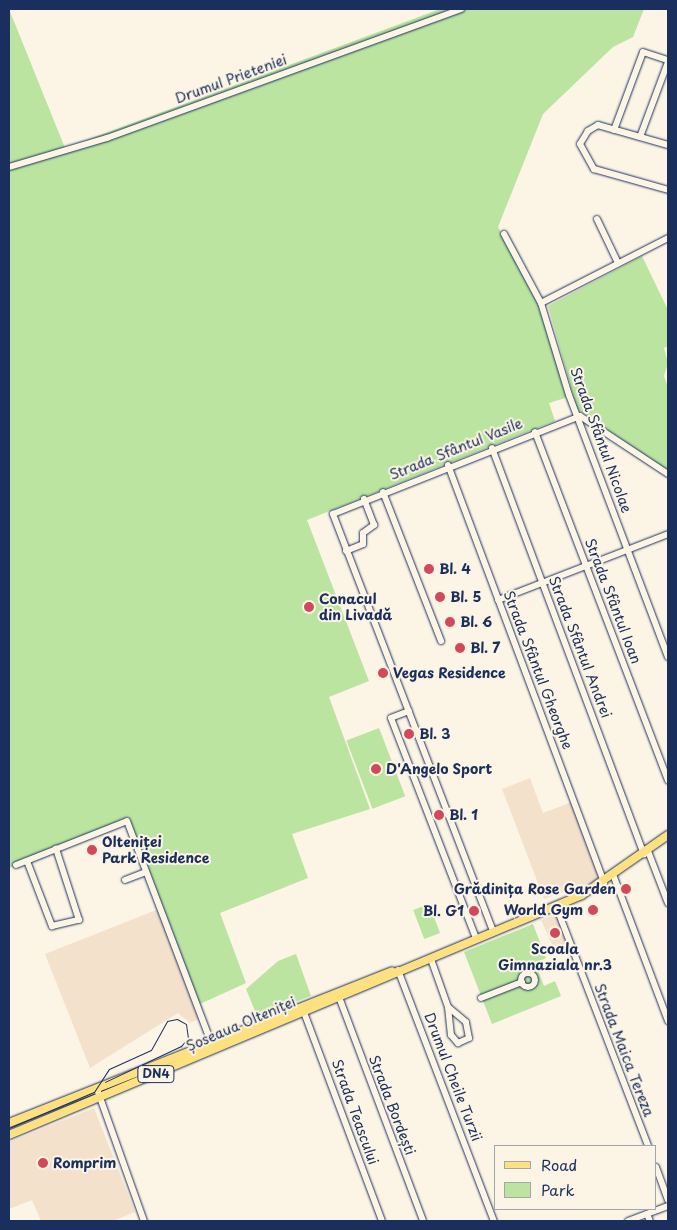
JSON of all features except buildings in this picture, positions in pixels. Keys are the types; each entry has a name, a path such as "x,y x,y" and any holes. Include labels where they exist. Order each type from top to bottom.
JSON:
{"main road":[{"name":"Șoseaua Olteniței","path":"9,1123 71,1098 98,1093 556,906 614,877 668,835"},
{"name":"Șoseaua Olteniței","path":"9,1135 76,1108 98,1093 211,1042 339,997 398,970"},
{"path":"71,1098 76,1108"}],"street":[{"name":"Drumul Prieteniei","path":"9,167 107,138 460,9"},
{"path":"614,130 645,52 668,61 640,137"},
{"path":"668,145 614,130 591,128 580,144 592,167 668,190"},
{"path":"597,219 618,263"},
{"name":"Strada Sfântul Nicolae","path":"504,234 541,303 577,416 668,657"},
{"path":"541,303 668,238"},
{"path":"577,416 668,474"},
{"name":"Strada Sfântul Vasile","path":"441,641 383,492 577,416"},
{"name":"Strada Sfântul Ioan","path":"535,432 668,780"},
{"name":"Strada Sfântul Andrei","path":"492,448 646,852 668,903"},
{"name":"Strada Sfântul Gheorghe","path":"448,466 604,883"},
{"path":"383,492 333,514 493,931"},
{"path":"346,551 363,544 363,533 374,524 364,499"},
{"path":"498,600 668,534"},
{"path":"409,711 391,718 476,938"},
{"name":"Șoseaua Olteniței","path":"56,849 127,821 211,1042"},
{"path":"16,865 27,860 56,849 81,915 72,923 52,926 27,860"},
{"path":"126,880 146,872"},
{"path":"614,877 668,1021"},
{"name":"Strada Maica Tereza","path":"556,906 648,1145"},
{"path":"432,962 448,1007 447,1024 453,1040 458,1043 469,1038 466,1022 448,1007"},
{"name":"Drumul Cheile Turzii","path":"398,970 494,1221"},
{"path":"482,998 522,982"},
{"name":"Strada Bordești","path":"339,997 424,1221"},
{"name":"Strada Teascului","path":"303,1009 382,1221"},
{"path":"98,1093 144,1221"},
{"path":"657,1171 668,1200"},
{"path":"628,1221 668,1206"},
{"path":"647,1214 650,1221"}],"shaded area":[{"path":"530,778 543,813 572,802 599,879 544,899 502,789"},
{"path":"164,907 205,1016 190,1023 178,1013 90,1068 45,954"},
{"name":"Scoala Gimnaziala nr.3","path":"556,914 570,946 556,952 541,921"},
{"path":"94,1108 135,1212 113,1221 41,1221 32,1200 9,1209 9,1142"}],"green space":[{"path":"9,9 65,148 440,9 644,9 633,37 613,47 543,114 498,227 540,307 568,397 549,403 555,421 307,520 369,681 329,697 370,809 292,834 308,878 220,913 246,983 200,1004 128,817 9,868"},
{"path":"642,256 668,310 668,346 664,348 668,363 664,376 668,387 668,471 577,409 548,306"},
{"name":"D'Angelo Sport","path":"379,728 405,796 372,809 346,741"},
{"path":"429,904 440,933 424,939 413,910"},
{"path":"533,924 546,958 535,963 544,986 555,981 561,996 492,1024 464,952"},
{"path":"296,954 311,996 257,1016 246,989 278,961"}],"tram line":[{"path":"9,1128 94,1092 109,1069 151,1050 167,1021 177,1019 186,1024 188,1038 181,1046 105,1082"}],"place":[{"name":"Bl. 4","path":"429,569"},
{"name":"Bl. 5","path":"440,597"},
{"name":"Conacul din Livadă","path":"309,607"},
{"name":"Bl. 6","path":"450,622"},
{"name":"Bl. 7","path":"460,648"},
{"name":"Vegas Residence","path":"383,673"},
{"name":"Bl. 3","path":"409,734"},
{"name":"D'Angelo Sport","path":"376,769"},
{"name":"Bl. 1","path":"439,815"},
{"name":"Olteniței Park Residence","path":"92,850"},
{"name":"Grădinița Rose Garden","path":"626,889"},
{"name":"World Gym","path":"593,910"},
{"name":"Bl. G1","path":"474,911"},
{"name":"Scoala Gimnaziala nr.3","path":"555,933"},
{"name":"Romprim","path":"43,1163"}]}
